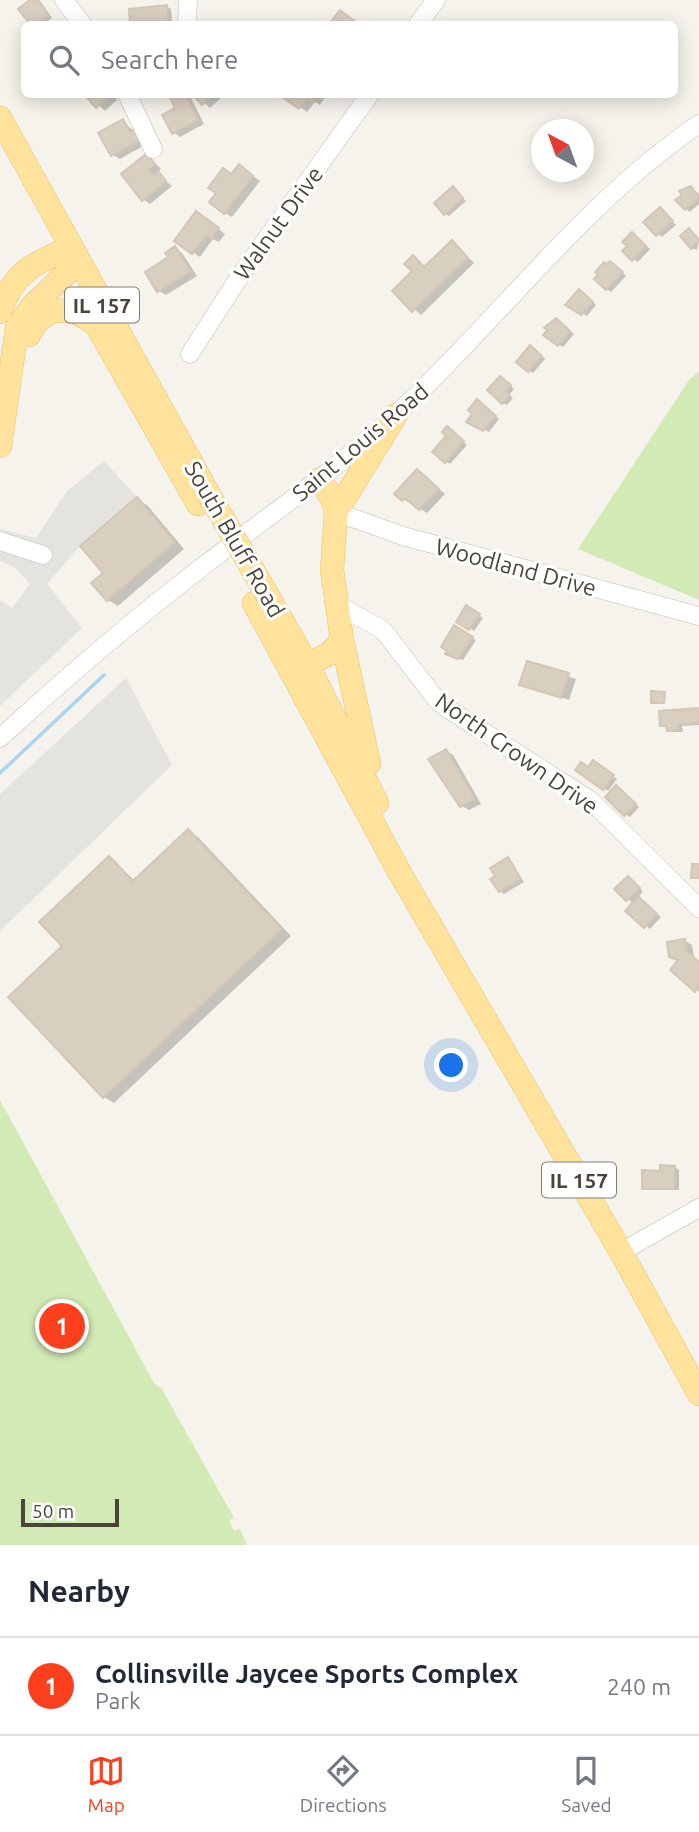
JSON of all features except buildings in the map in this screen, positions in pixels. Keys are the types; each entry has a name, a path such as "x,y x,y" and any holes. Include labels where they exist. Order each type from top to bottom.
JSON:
{"main road":[{"name":"South Bluff Road","path":"0,118 70,260 383,813 436,915 456,967"},
{"name":"South Bluff Road","path":"0,149 70,260 95,324 202,497"},
{"path":"0,312 18,277 38,260 70,260"},
{"path":"1,438 17,328 70,260"},
{"path":"1,438 15,408 25,344 34,324 46,313 57,310 81,313 95,324"},
{"path":"336,512 396,415"},
{"path":"320,479 336,512 332,544 334,603 364,746 383,813"},
{"path":"300,668 329,654 342,640"},
{"name":"South Bluff Road","path":"300,668 332,753 621,1252 699,1394"}],"street":[{"path":"64,0 80,21"},
{"path":"187,21 188,0"},
{"path":"420,21 436,0"},
{"path":"129,98 153,149"},
{"name":"Walnut Drive","path":"190,354 238,279 366,98"},
{"name":"Saint Louis Road","path":"3,728 139,616 320,479 396,415 595,212 660,151 699,124"},
{"name":"Woodland Drive","path":"336,512 402,536 699,616"},
{"path":"0,541 43,555"},
{"name":"North Crown Drive","path":"334,603 383,630 431,692 448,709 590,800 699,908"},
{"path":"621,1252 699,1208"}],"green space":[{"path":"699,371 699,600 578,549 689,380"},
{"path":"0,1100 154,1383 162,1389 234,1518 229,1521 234,1531 240,1529 247,1545 0,1545"}],"shaded area":[{"path":"104,461 137,497 80,546 47,584 82,628 0,706 0,600 12,608 30,584 14,567 0,561 0,529 36,538 66,492"},
{"path":"126,678 172,765 0,931 0,794"}],"waterway":[{"path":"0,773 104,675"}],"place":[{"name":"Collinsville Jaycee Sports Complex","path":"62,1326"}]}
